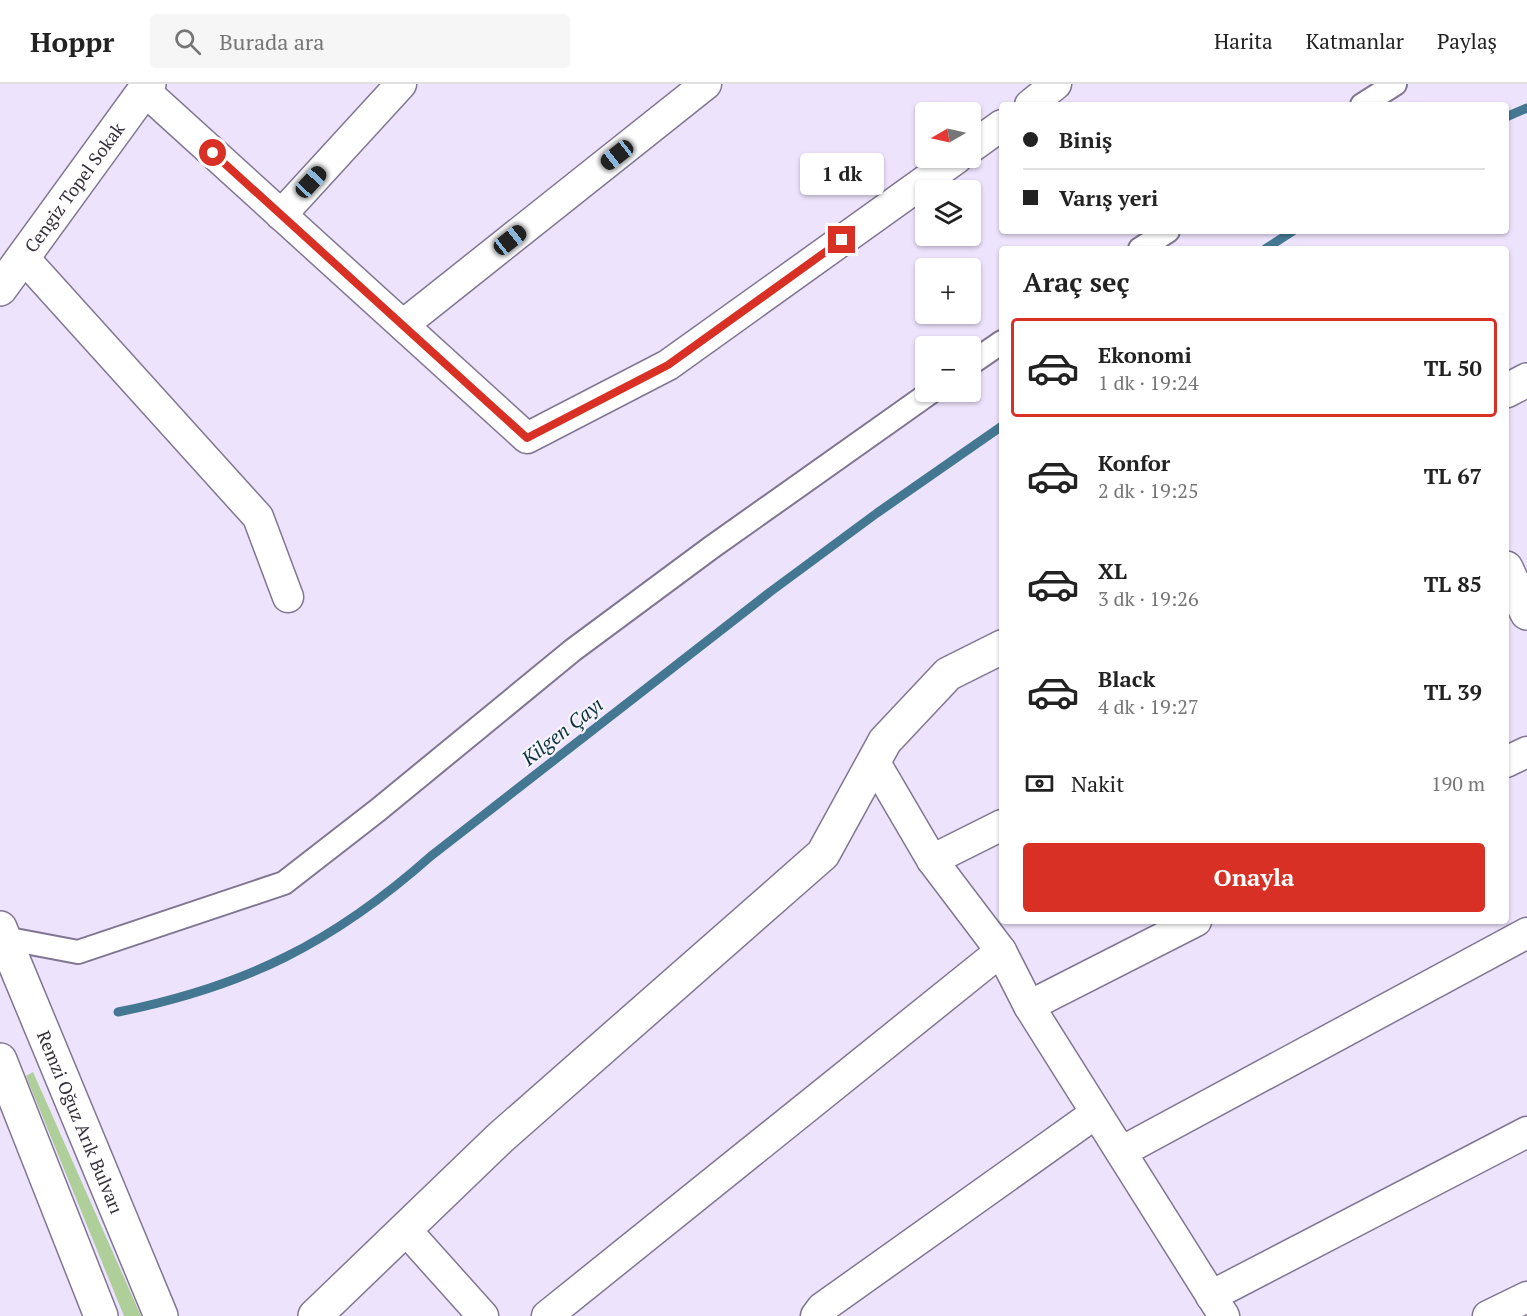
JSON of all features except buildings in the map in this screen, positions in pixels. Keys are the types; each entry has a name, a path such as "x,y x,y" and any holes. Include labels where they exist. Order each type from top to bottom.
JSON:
{"street":[{"path":"281,215 401,84"},
{"path":"403,325 706,84"},
{"path":"1034,102 1056,84"},
{"path":"1367,102 1395,84"},
{"path":"147,87 281,215 527,438 668,365 943,168"},
{"name":"Cengiz Topel Sokak","path":"0,289 147,87"},
{"path":"981,140 999,127"},
{"path":"1145,246 1163,234"},
{"path":"23,257 258,517 288,597"},
{"path":"981,356 999,344"},
{"path":"1509,389 1527,380"},
{"path":"2,933 78,952 284,883 378,810 573,650 712,547 917,402"},
{"path":"1512,570 1527,614"},
{"path":"315,1316 501,1137 823,855 885,741 948,674 999,648"},
{"path":"1509,761 1527,752"},
{"path":"874,761 933,860 1001,951 1029,1006 1217,1306 1527,1132"},
{"path":"933,860 999,827"},
{"path":"1029,1006 1190,924"},
{"name":"Remzi Oğuz Arık Bulvarı","path":"2,933 161,1316"},
{"path":"1121,1152 1527,933"},
{"path":"547,1316 1001,951"},
{"path":"0,1060 101,1316"},
{"path":"816,1316 822,1308 1096,1113"},
{"path":"405,1229 483,1316"},
{"path":"1488,1316 1527,1297"}],"green space":[{"path":"33,1072 141,1316 124,1316 26,1076"}],"waterway":[{"name":"Kilgen Çayı","path":"1509,116 1527,108"},
{"name":"Kilgen Çayı","path":"1270,246 1288,234"},
{"name":"Kilgen Çayı","path":"118,1012 207,989 286,957 323,937 395,887 431,856 770,592 877,513 999,428"}],"route":[{"path":"213,153 527,438 668,365 842,240"}]}
